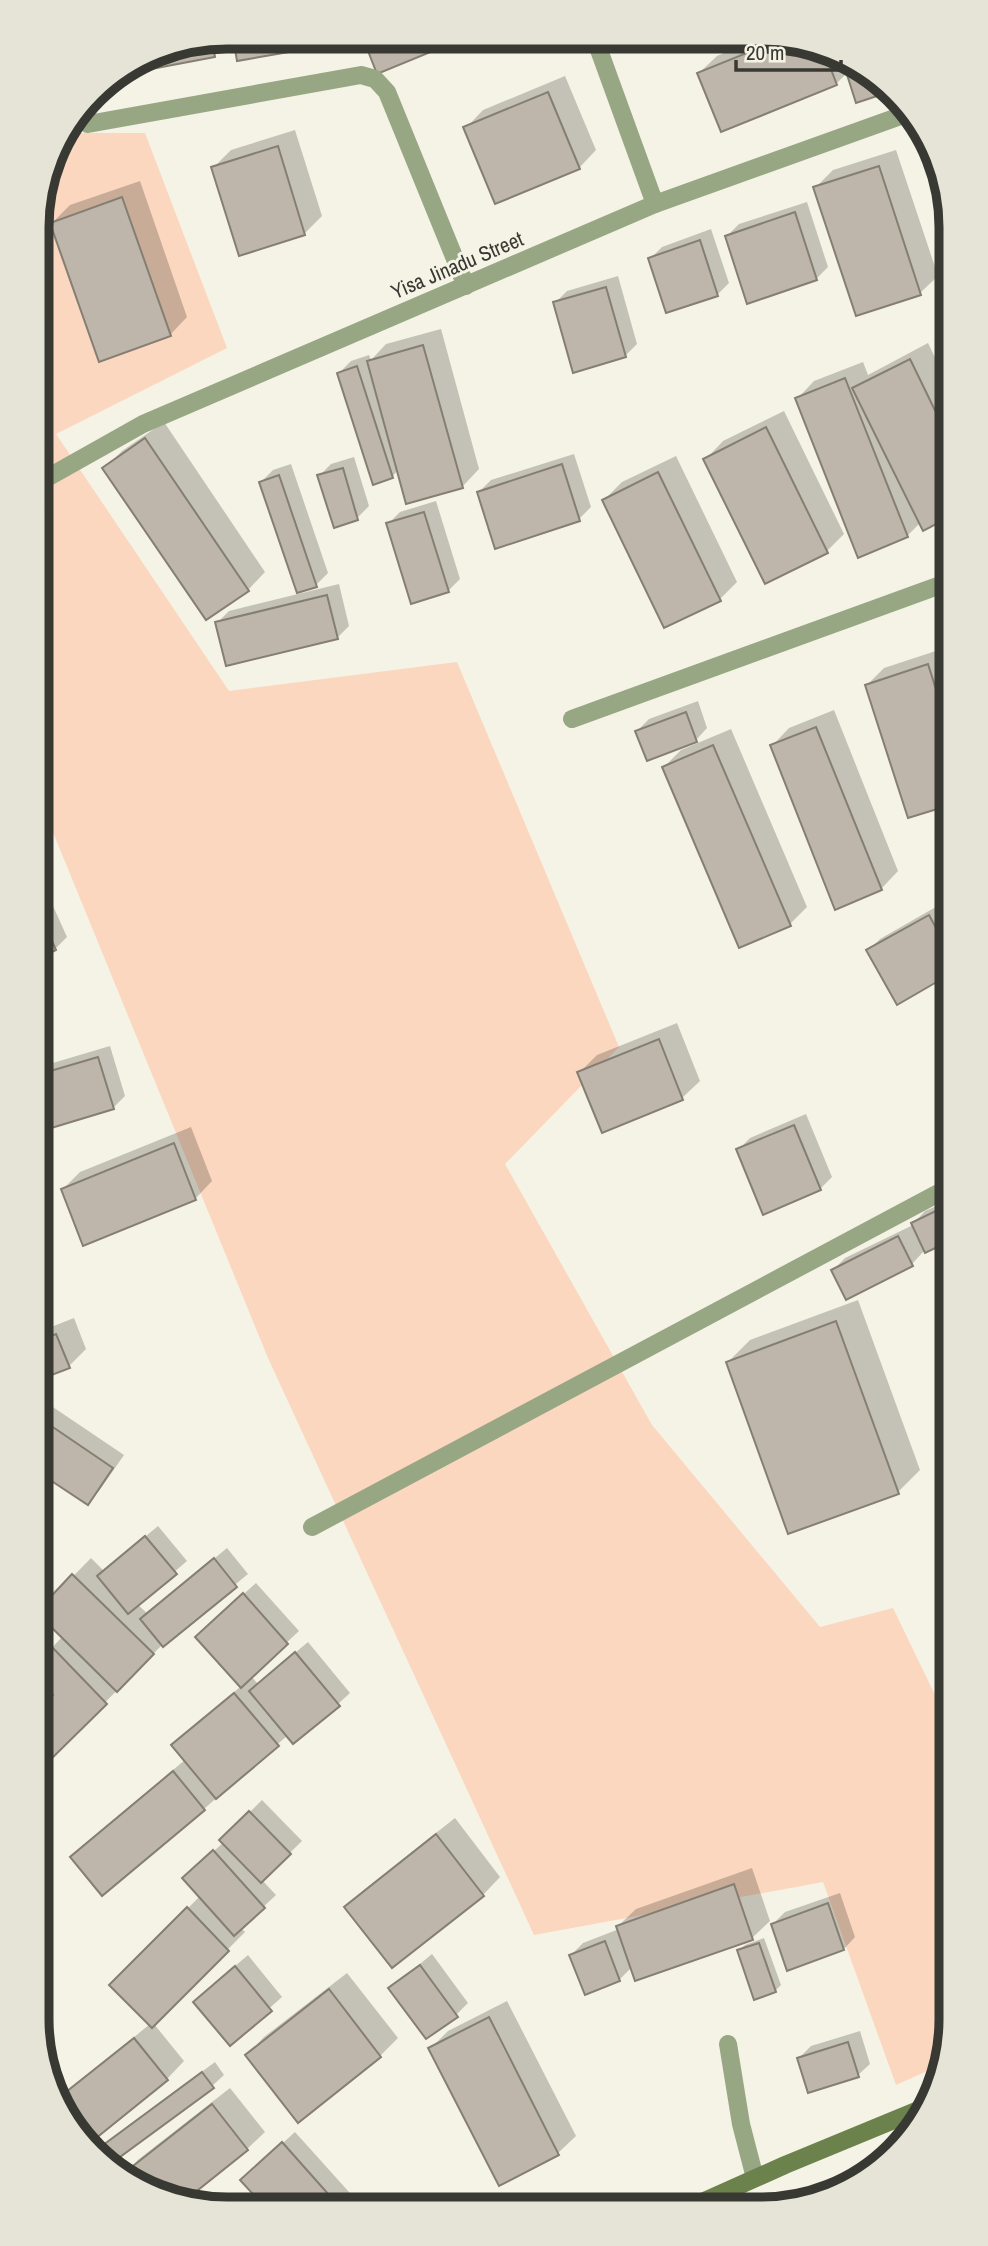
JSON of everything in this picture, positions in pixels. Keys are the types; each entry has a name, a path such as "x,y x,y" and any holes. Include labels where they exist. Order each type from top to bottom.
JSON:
{"street":[{"path":"599,49 655,204"},
{"path":"88,124 361,75 375,79 387,92 466,286"},
{"name":"Yisa Jinadu Street","path":"49,477 143,424 655,204 900,116"},
{"path":"572,719 939,586"},
{"path":"312,1527 939,1193"},
{"path":"728,2044 741,2124 755,2178"},
{"path":"712,2197 912,2113"}],"shaded area":[{"path":"76,133 145,133 227,348 56,434 229,691 457,662 619,1047 505,1164 652,1425 820,1627 893,1608 939,1703 939,2031 931,2069 896,2085 823,1882 534,1935 268,1358 49,822 49,215 55,181"}],"building":[{"path":"235,49 301,49 301,50 237,61"},
{"path":"367,49 432,49 433,51 377,74"},
{"path":"757,49 796,52 828,62 837,85 721,132 697,73"},
{"path":"214,50 215,57 151,69 150,66 181,55"},
{"path":"846,70 880,95 856,103"},
{"path":"548,92 580,169 495,204 463,127"},
{"path":"278,146 305,235 239,256 211,167"},
{"path":"879,166 921,295 856,316 813,187"},
{"path":"122,197 171,336 99,362 50,223"},
{"path":"795,212 817,280 747,304 725,236"},
{"path":"700,240 718,296 666,313 648,258"},
{"path":"606,287 626,357 573,373 553,302"},
{"path":"423,345 463,488 406,504 367,361"},
{"path":"910,359 939,419 939,523 923,531 852,388"},
{"path":"357,366 393,478 373,485 337,373"},
{"path":"845,378 908,537 858,558 795,398"},
{"path":"766,427 828,553 765,584 703,459"},
{"path":"145,438 249,591 206,620 102,468"},
{"path":"562,464 580,521 495,549 477,492"},
{"path":"343,468 358,520 334,528 317,475"},
{"path":"658,472 721,601 664,628 602,500"},
{"path":"279,475 317,587 297,593 259,482"},
{"path":"424,512 449,592 411,604 386,523"},
{"path":"327,595 338,639 226,666 215,622"},
{"path":"928,664 939,699 939,808 908,818 865,685"},
{"path":"686,712 697,742 647,761 635,731"},
{"path":"816,727 882,890 835,910 770,745"},
{"path":"713,745 791,926 739,948 662,767"},
{"path":"929,915 939,933 939,981 897,1005 866,950"},
{"path":"49,934 56,950 49,954"},
{"path":"659,1039 683,1100 602,1133 577,1072"},
{"path":"98,1057 114,1109 49,1129 49,1071"},
{"path":"794,1125 821,1190 763,1215 736,1149"},
{"path":"174,1143 196,1200 83,1246 61,1189"},
{"path":"939,1209 939,1246 925,1253 911,1223"},
{"path":"898,1236 913,1266 846,1300 831,1270"},
{"path":"836,1321 899,1494 788,1534 726,1362"},
{"path":"56,1334 70,1368 49,1376 49,1337"},
{"path":"49,1424 113,1468 88,1505 49,1479"},
{"path":"145,1536 177,1574 128,1614 97,1576"},
{"path":"214,1558 237,1587 163,1647 140,1619"},
{"path":"72,1574 154,1654 117,1692 49,1625 49,1599"},
{"path":"243,1593 288,1644 241,1688 195,1637"},
{"path":"51,1646 107,1704 49,1761 49,1699 53,1695 49,1691"},
{"path":"295,1652 340,1706 293,1744 249,1691"},
{"path":"234,1693 279,1746 216,1799 171,1745"},
{"path":"173,1771 205,1810 102,1896 70,1857"},
{"path":"249,1811 291,1854 261,1883 219,1840"},
{"path":"436,1834 484,1896 392,1968 344,1907"},
{"path":"213,1850 265,1908 234,1936 182,1878"},
{"path":"734,1884 753,1940 635,1981 616,1926"},
{"path":"828,1903 844,1950 787,1971 771,1924"},
{"path":"187,1907 229,1951 152,2028 109,1985"},
{"path":"605,1941 620,1981 585,1995 569,1955"},
{"path":"759,1943 776,1992 754,2000 737,1950"},
{"path":"420,1965 458,2017 426,2039 388,1988"},
{"path":"235,1966 272,2011 230,2046 193,2002"},
{"path":"329,1989 381,2057 298,2123 245,2055"},
{"path":"489,2017 559,2155 499,2186 428,2048"},
{"path":"134,2038 168,2080 96,2139 79,2118 65,2093"},
{"path":"848,2042 859,2077 808,2093 797,2058"},
{"path":"202,2072 214,2088 117,2159 102,2145"},
{"path":"212,2104 248,2150 193,2194 148,2179 130,2168"},
{"path":"282,2142 331,2197 256,2197 240,2180"}]}
